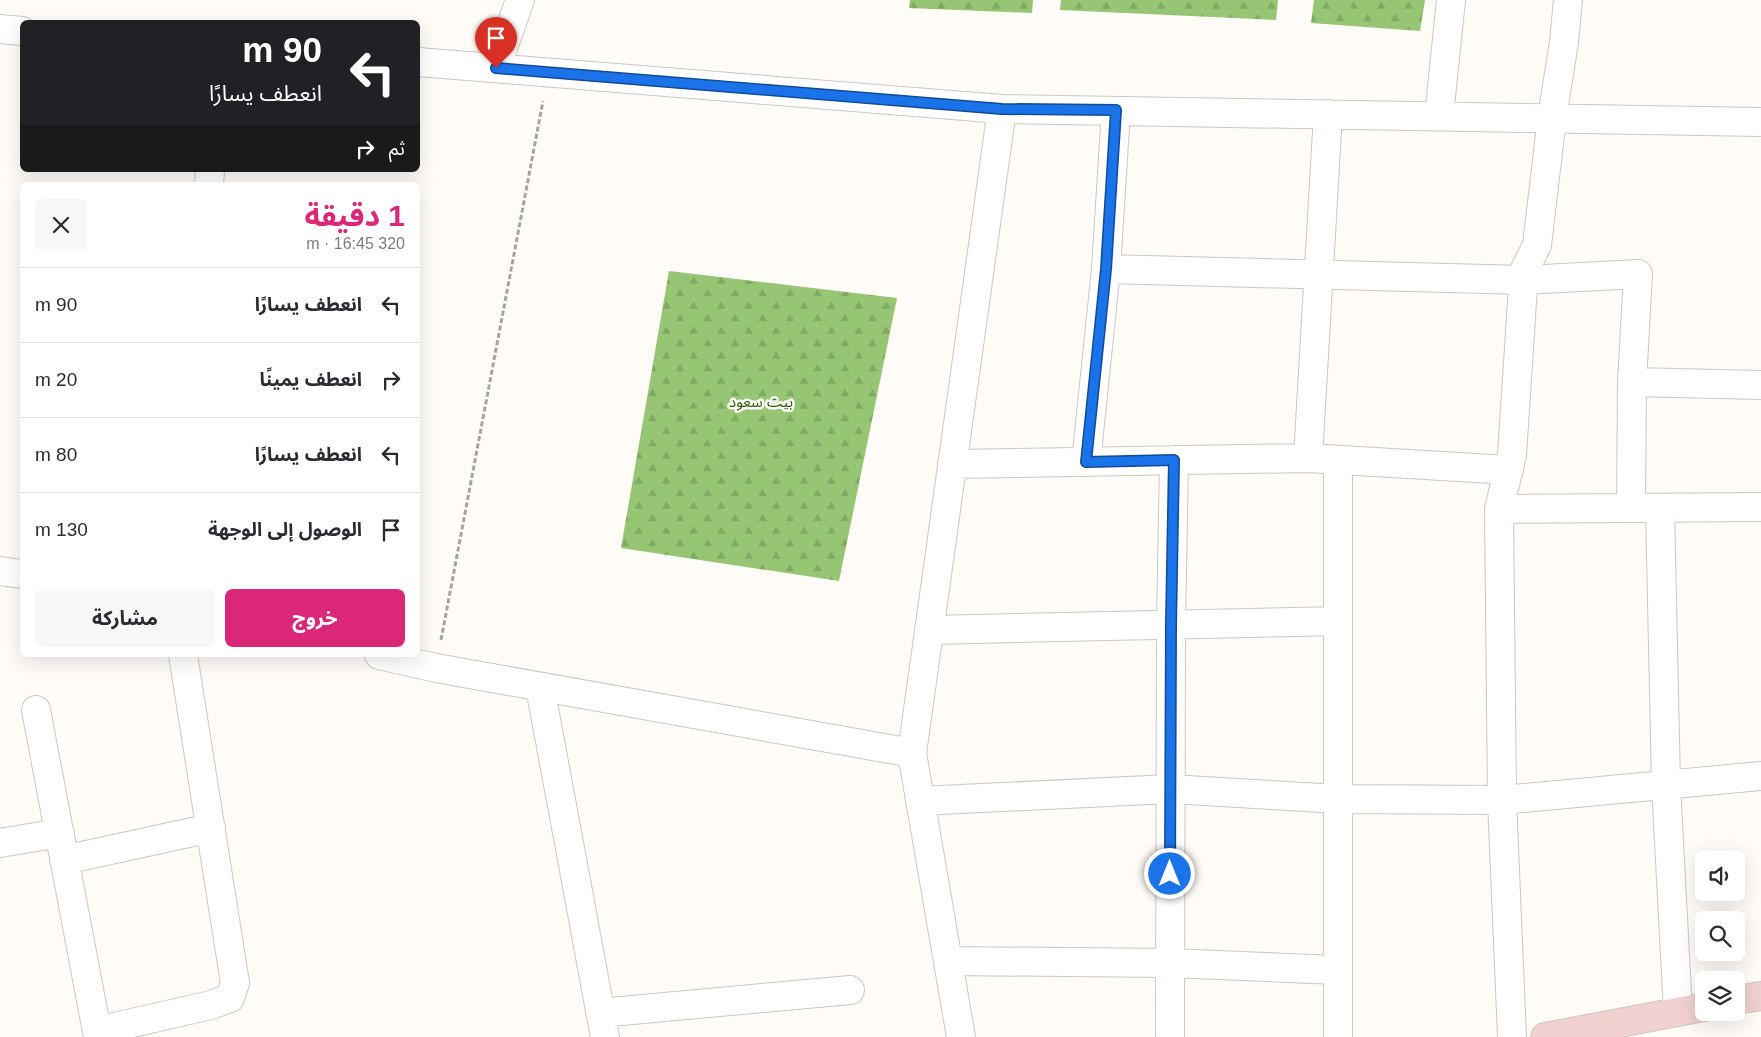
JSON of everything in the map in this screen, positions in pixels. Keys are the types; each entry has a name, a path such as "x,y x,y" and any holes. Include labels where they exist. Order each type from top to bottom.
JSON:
{"street":[{"path":"496,68 520,0"},
{"path":"1439,116 1451,0"},
{"path":"1512,1037 1502,800 1499,509 1512,455 1524,271 1537,245 1568,0"},
{"path":"0,29 20,31"},
{"path":"420,62 1002,109 1761,122"},
{"path":"961,1037 912,753 1002,109"},
{"path":"1086,462 1106,269 1116,110"},
{"path":"1308,458 1328,114"},
{"path":"1106,269 1524,280 1638,274 1632,382 1631,508"},
{"path":"1632,382 1761,385"},
{"path":"952,464 1308,458 1509,470"},
{"path":"1170,1037 1171,624 1174,460"},
{"path":"1338,461 1338,1037"},
{"path":"1499,509 1761,507"},
{"path":"1545,1037 1691,1009 1666,785 1660,508"},
{"path":"0,571 20,574"},
{"path":"929,630 1338,621"},
{"path":"36,710 97,1034 211,1005 230,998 235,983 183,657"},
{"path":"387,657 436,668 912,753"},
{"path":"540,687 602,1025 850,990"},
{"path":"920,801 1170,788 1338,799 1502,800 1761,776"},
{"path":"64,860 211,828"},
{"path":"0,843 60,833"},
{"path":"948,961 1170,963 1338,970"},
{"path":"1745,999 1761,996"}],"path":[{"path":"436,668 548,72"}],"green space":[{"path":"910,0 1033,0 1032,13 909,8"},
{"path":"1061,0 1278,0 1276,20 1060,10"},
{"path":"1314,0 1425,0 1420,31 1311,23"},
{"name":"بيت سعود","path":"669,271 897,298 839,581 621,548"}],"route":[{"path":"496,68 1002,109 1116,110 1106,269 1086,462 1174,460 1170,874"}]}
